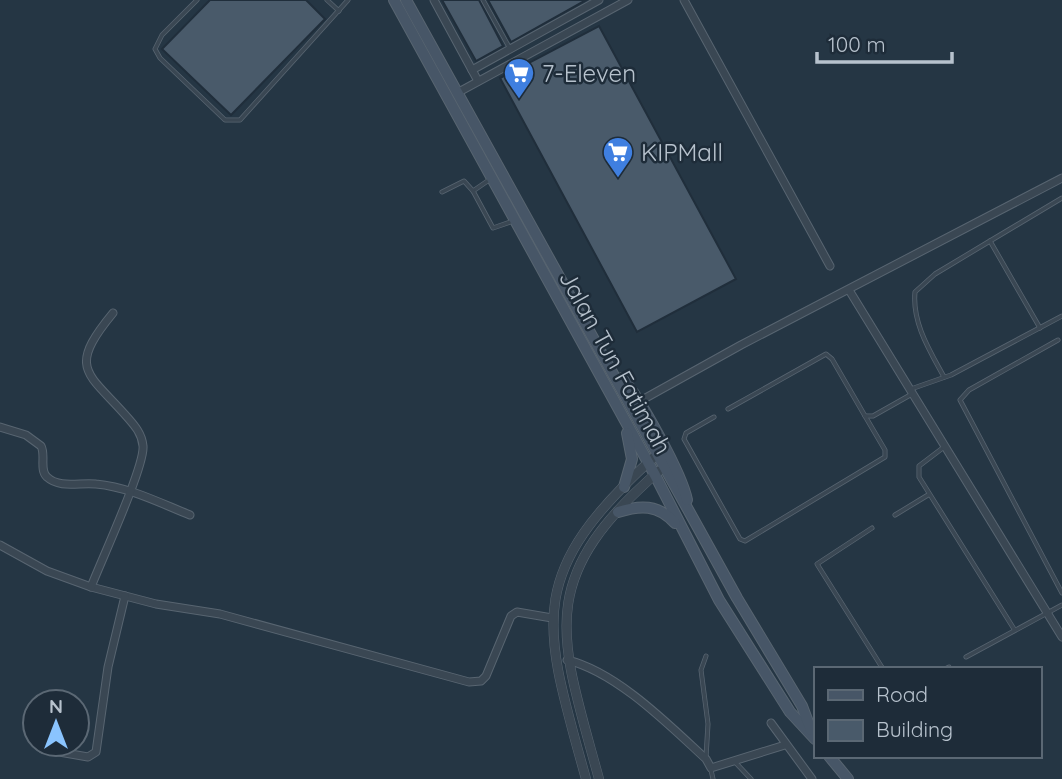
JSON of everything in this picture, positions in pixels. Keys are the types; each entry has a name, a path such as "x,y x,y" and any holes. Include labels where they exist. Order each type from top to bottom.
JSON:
{"main road":[{"name":"Jalan Tun Fatimah","path":"394,0 622,416 688,510 771,658 802,706 814,738"},
{"name":"Jalan Tun Fatimah","path":"406,0 615,375 652,459"},
{"path":"615,375 620,376 642,400 644,412 679,475 688,510"},
{"path":"622,416 632,459 624,487"},
{"name":"Jalan Tun Fatimah","path":"659,471 682,530 719,600 789,712 814,738"},
{"path":"618,512 653,507 671,518 682,530"},
{"path":"831,758 848,779"}],"street":[{"path":"434,0 478,82"},
{"path":"472,70 599,0"},
{"path":"457,93 628,0"},
{"path":"684,0 830,267"},
{"path":"642,400 1062,178"},
{"path":"849,290 1062,637"},
{"path":"91,587 141,460 141,435 120,408 91,382 86,370 91,344 113,313"},
{"path":"0,427 26,435 41,446 46,477 74,485 93,483 128,491 190,515"},
{"path":"586,779 555,661 552,618 555,595 571,552 604,506 652,459"},
{"path":"599,779 567,660 565,613 572,582 586,554 618,512 659,471"},
{"path":"0,545 47,571 91,587 220,614 475,682 486,676 511,616 517,612 552,618"},
{"path":"91,755 96,752 108,667 125,596"},
{"path":"567,660 595,670 642,703 706,759 711,768 785,745"},
{"path":"771,723 812,779"}],"lane":[{"path":"197,0 162,35 155,49 160,58 225,120 232,121 240,120 348,0"},
{"path":"327,0 339,11"},
{"path":"483,0 510,49"},
{"path":"473,191 491,179"},
{"path":"442,192 459,181 464,181 473,191 493,228 515,220"},
{"path":"944,377 923,335 914,307 915,292 935,274 1062,198"},
{"path":"990,241 1040,328"},
{"path":"865,416 873,416 913,391 1062,316"},
{"path":"1058,340 969,390 960,400 1062,593"},
{"path":"714,417 686,433 684,439 740,540 745,541 885,457 885,450 832,359 826,354 728,409"},
{"path":"945,446 917,471 928,495 1014,629"},
{"path":"895,515 928,495"},
{"path":"872,528 817,564 882,667"},
{"path":"966,657 1062,605"},
{"path":"706,656 701,670 708,724 706,759"},
{"path":"734,761 751,779"},
{"path":"711,768 713,779"}],"building":[{"path":"210,0 306,0 325,19 231,115 162,49"},
{"path":"442,0 479,0 503,46 476,61"},
{"path":"488,0 586,0 511,42"},
{"name":"KIPMall","path":"599,26 736,279 637,332 500,78"}],"place":[{"name":"7-Eleven","path":"519,100"},
{"name":"KIPMall","path":"618,179"}]}
